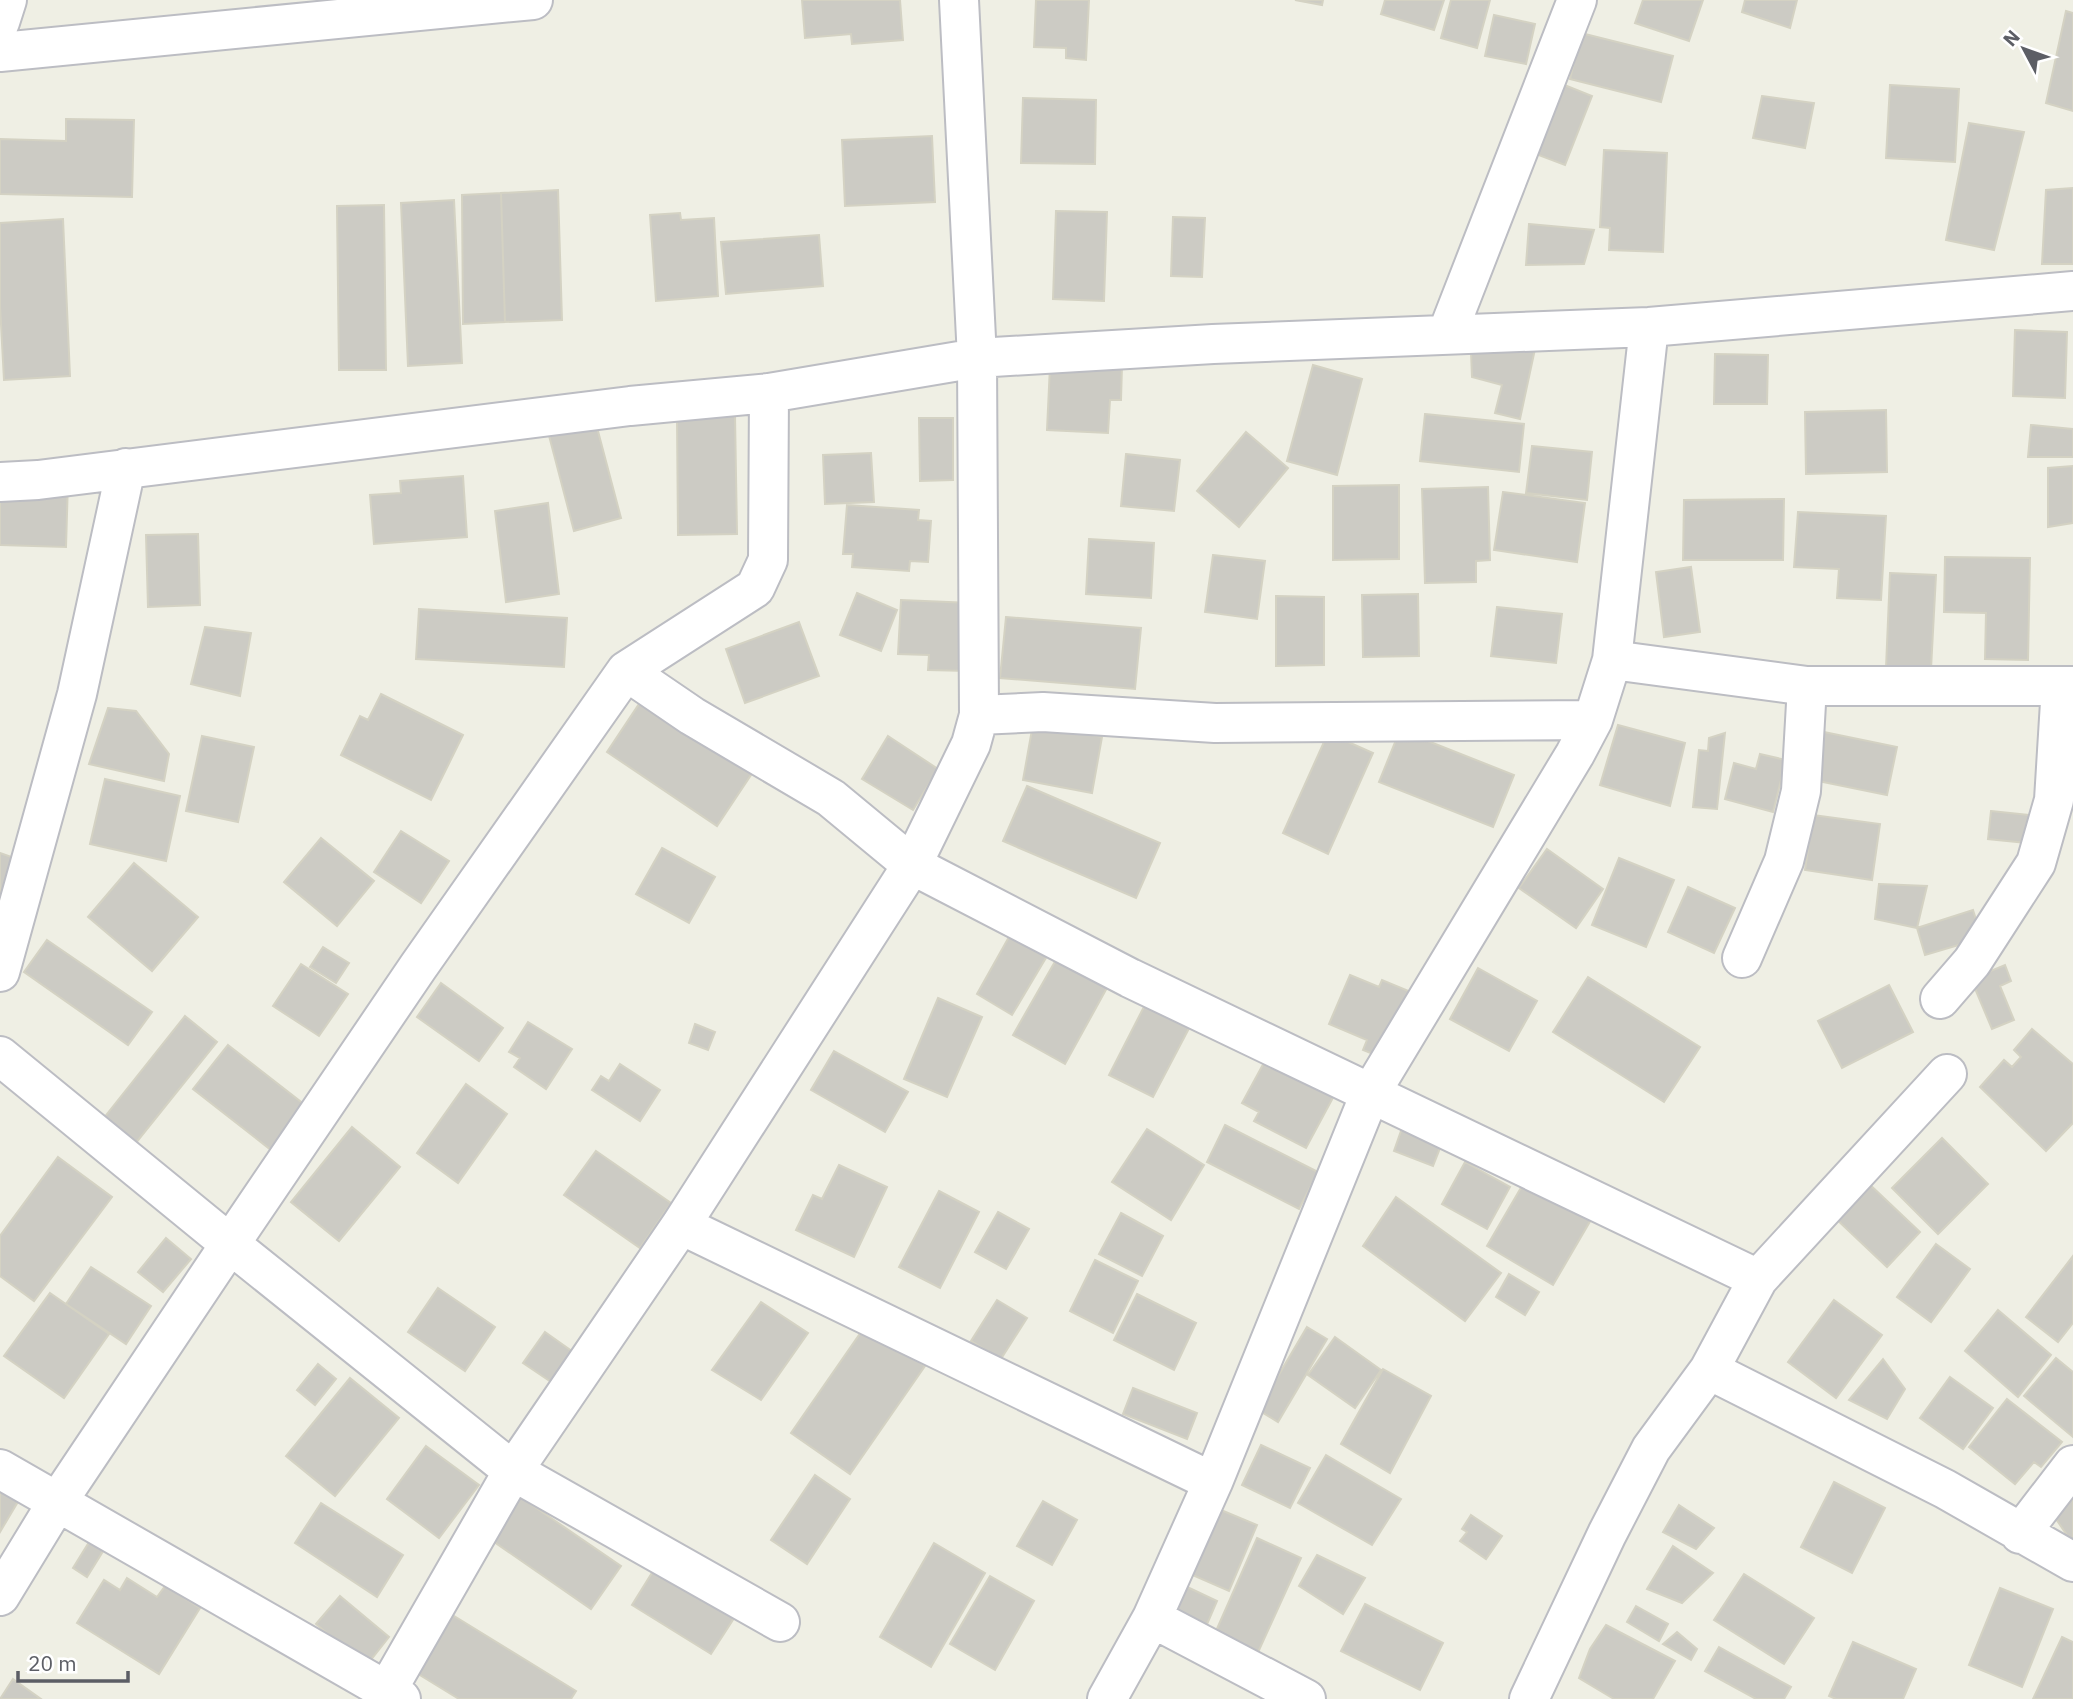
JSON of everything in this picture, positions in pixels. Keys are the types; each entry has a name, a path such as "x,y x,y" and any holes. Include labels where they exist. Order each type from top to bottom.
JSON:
{"street":[{"path":"0,22 6,0"},
{"path":"0,52 533,0"},
{"path":"0,1469 390,1696 513,1471 681,1225 912,865 971,744 979,715 977,358 959,0"},
{"path":"1447,334 1577,0"},
{"path":"0,482 38,480 617,408 769,393 977,358 1213,344 1650,327 2073,291"},
{"path":"1107,1699 1152,1618 1213,1482 1370,1094 1593,720 1612,660 1650,327"},
{"path":"0,1596 58,1501 230,1244 418,967 626,671 755,588 768,560 769,393"},
{"path":"0,972 77,694 126,468"},
{"path":"1612,660 1807,686 2067,686 2054,800 2036,863 1972,962 1940,999"},
{"path":"626,671 692,716 831,798 912,865 1130,978 1758,1279"},
{"path":"1742,958 1784,862 1801,791 1807,686"},
{"path":"979,715 1043,712 1215,723 1593,720"},
{"path":"0,1056 513,1471 780,1622"},
{"path":"1529,1699 1607,1534 1651,1449 1709,1370 1758,1279 1947,1074"},
{"path":"681,1225 1213,1482"},
{"path":"1709,1370 1945,1489 2073,1562"},
{"path":"2020,1534 2073,1465"},
{"path":"1152,1618 1306,1699"}],"building":[{"path":"802,0 900,0 903,40 852,44 851,34 805,38"},
{"path":"1036,0 1089,0 1086,60 1066,58 1066,48 1034,47"},
{"path":"1295,0 1323,0 1322,5"},
{"path":"1385,0 1444,0 1434,30 1381,14"},
{"path":"1451,0 1490,0 1477,48 1441,38"},
{"path":"1643,0 1703,0 1689,41 1635,23"},
{"path":"1745,0 1797,0 1790,28 1742,12"},
{"path":"2066,11 2073,13 2073,111 2046,103"},
{"path":"1494,15 1535,24 1526,64 1485,56"},
{"path":"1581,33 1673,56 1661,102 1570,79"},
{"path":"1547,78 1592,96 1565,165 1520,148"},
{"path":"1890,85 1959,89 1955,162 1886,158"},
{"path":"1762,96 1814,103 1805,148 1753,138"},
{"path":"1023,98 1096,100 1095,164 1021,163"},
{"path":"66,119 134,120 132,197 0,194 0,139 66,141"},
{"path":"1969,123 2024,132 1994,250 1946,240"},
{"path":"932,136 935,202 845,206 842,140"},
{"path":"1604,150 1667,153 1663,252 1609,250 1610,228 1600,227"},
{"path":"2073,188 2073,264 2042,264 2046,190"},
{"path":"558,190 562,320 505,322 501,193"},
{"path":"501,193 505,322 463,324 462,195"},
{"path":"454,200 462,363 408,366 401,203"},
{"path":"384,205 386,370 339,370 337,206"},
{"path":"1056,211 1107,212 1104,301 1053,299"},
{"path":"680,213 681,220 714,218 718,296 656,301 650,215"},
{"path":"1173,217 1205,218 1202,277 1171,276"},
{"path":"63,219 70,376 4,380 0,306 0,223"},
{"path":"1529,224 1594,230 1584,264 1526,265"},
{"path":"819,235 823,286 726,294 721,242"},
{"path":"2015,330 2067,332 2065,398 2013,396"},
{"path":"1535,349 1520,419 1495,413 1502,385 1472,377 1471,352"},
{"path":"1715,354 1768,355 1767,404 1714,404"},
{"path":"1313,365 1362,379 1337,475 1287,461"},
{"path":"1050,366 1122,366 1121,400 1110,400 1108,433 1047,430"},
{"path":"1886,410 1887,472 1806,474 1805,412"},
{"path":"1425,414 1524,424 1519,472 1420,461"},
{"path":"735,415 737,534 678,535 677,416"},
{"path":"594,416 621,518 574,531 547,428"},
{"path":"919,418 953,418 953,480 920,481"},
{"path":"2031,425 2073,429 2073,457 2028,457"},
{"path":"1246,432 1288,468 1239,527 1197,491"},
{"path":"1532,446 1592,452 1587,500 1526,493"},
{"path":"871,453 874,502 825,504 823,455"},
{"path":"1126,454 1180,460 1174,511 1121,506"},
{"path":"2073,466 2073,523 2048,527 2048,468"},
{"path":"463,476 467,537 374,544 370,495 401,493 400,481"},
{"path":"0,479 68,481 66,547 0,545"},
{"path":"1399,485 1399,559 1333,560 1333,486"},
{"path":"1488,487 1490,560 1476,561 1476,582 1425,583 1422,489"},
{"path":"1503,492 1585,503 1577,562 1494,550"},
{"path":"1784,499 1783,560 1683,560 1684,500"},
{"path":"548,503 559,594 506,602 495,511"},
{"path":"847,505 919,510 918,520 931,521 928,562 910,561 909,571 852,567 853,554 843,554"},
{"path":"1798,512 1886,516 1881,600 1837,598 1839,569 1794,567"},
{"path":"198,534 200,605 148,607 146,535"},
{"path":"1089,539 1154,543 1151,598 1086,594"},
{"path":"1213,555 1265,561 1257,619 1205,612"},
{"path":"1945,557 2030,558 2028,660 1985,659 1986,613 1944,612"},
{"path":"1691,567 1700,632 1664,637 1656,572"},
{"path":"1890,573 1936,575 1931,669 1886,668"},
{"path":"857,593 897,610 881,651 840,635"},
{"path":"1418,594 1419,656 1363,657 1362,595"},
{"path":"1276,596 1324,597 1324,665 1276,666"},
{"path":"901,600 971,603 968,671 928,670 929,655 898,654"},
{"path":"1497,607 1562,614 1556,663 1491,656"},
{"path":"419,609 567,618 564,667 416,659"},
{"path":"1006,617 1141,628 1135,689 1000,678"},
{"path":"799,622 819,676 745,703 726,649"},
{"path":"205,627 251,633 240,696 191,684"},
{"path":"647,692 757,766 717,826 607,752"},
{"path":"381,694 463,735 431,800 341,755 360,716 368,720"},
{"path":"108,708 136,711 169,754 164,781 89,764"},
{"path":"1033,724 1102,737 1092,793 1023,780"},
{"path":"1618,725 1685,743 1670,806 1600,785"},
{"path":"1400,730 1514,775 1493,827 1379,782"},
{"path":"1824,732 1897,747 1887,795 1813,780"},
{"path":"1328,733 1373,753 1328,854 1283,833"},
{"path":"1725,733 1717,809 1693,807 1699,750 1708,751 1709,738"},
{"path":"202,736 254,747 238,822 186,811"},
{"path":"888,736 938,769 913,810 862,779"},
{"path":"1760,754 1786,760 1773,812 1725,799 1734,763 1756,769"},
{"path":"105,779 180,796 166,861 90,844"},
{"path":"1027,786 1160,843 1136,898 1003,841"},
{"path":"1991,811 2040,816 2037,844 1988,839"},
{"path":"1813,815 1880,824 1872,880 1805,870"},
{"path":"401,831 449,861 421,903 374,872"},
{"path":"321,838 374,881 337,926 284,882"},
{"path":"662,848 715,877 689,923 636,894"},
{"path":"1547,849 1603,889 1576,928 1519,888"},
{"path":"0,853 23,861 0,923"},
{"path":"1619,858 1674,880 1646,947 1592,925"},
{"path":"134,863 198,917 152,971 88,917"},
{"path":"1879,884 1927,886 1917,928 1875,919"},
{"path":"1688,887 1735,908 1714,953 1668,932"},
{"path":"1973,910 1982,938 1925,955 1917,928"},
{"path":"1010,935 1047,956 1012,1015 977,994"},
{"path":"47,940 152,1012 128,1045 24,972"},
{"path":"323,947 349,963 336,983 310,967"},
{"path":"1061,951 1113,977 1065,1064 1013,1035"},
{"path":"301,964 348,994 319,1036 273,1006"},
{"path":"2005,965 2011,981 2000,986 2014,1020 1992,1029 1971,979"},
{"path":"1478,968 1537,1001 1509,1051 1450,1019"},
{"path":"1350,975 1379,987 1382,980 1411,992 1383,1058 1363,1050 1367,1040 1329,1024"},
{"path":"1588,977 1700,1047 1664,1102 1553,1032"},
{"path":"441,983 503,1028 479,1061 417,1017"},
{"path":"1889,985 1913,1032 1842,1068 1818,1021"},
{"path":"1150,995 1195,1017 1153,1097 1109,1075"},
{"path":"938,998 982,1017 947,1097 904,1079"},
{"path":"185,1016 217,1042 135,1144 103,1119"},
{"path":"528,1022 572,1049 546,1089 514,1067 520,1058 509,1052"},
{"path":"695,1024 715,1032 708,1050 689,1043"},
{"path":"2032,1029 2073,1064 2073,1123 2046,1151 1980,1087 2004,1060 2012,1067 2021,1057 2014,1050"},
{"path":"228,1045 305,1105 271,1150 193,1089"},
{"path":"834,1051 908,1092 885,1132 811,1090"},
{"path":"1267,1057 1335,1094 1306,1148 1254,1121 1259,1112 1242,1103"},
{"path":"620,1064 660,1090 640,1121 592,1090 601,1076 609,1081"},
{"path":"466,1084 507,1114 458,1183 417,1153"},
{"path":"1225,1125 1318,1172 1299,1209 1207,1162"},
{"path":"352,1127 400,1167 339,1241 291,1202"},
{"path":"1402,1128 1442,1143 1433,1166 1394,1151"},
{"path":"1147,1129 1204,1165 1171,1220 1112,1182"},
{"path":"1942,1138 1988,1184 1938,1234 1892,1188"},
{"path":"596,1151 671,1203 640,1248 564,1195"},
{"path":"58,1157 112,1197 34,1301 0,1276 0,1236"},
{"path":"1465,1162 1510,1187 1487,1229 1442,1204"},
{"path":"839,1165 887,1187 854,1257 796,1230 813,1195 822,1199"},
{"path":"1526,1179 1592,1218 1553,1285 1487,1246"},
{"path":"1866,1181 1920,1232 1887,1267 1833,1216"},
{"path":"939,1191 979,1212 940,1288 899,1267"},
{"path":"1396,1197 1501,1273 1465,1321 1363,1246"},
{"path":"998,1212 1029,1229 1006,1269 975,1252"},
{"path":"1121,1213 1163,1236 1142,1276 1099,1254"},
{"path":"166,1238 191,1259 163,1292 138,1272"},
{"path":"1936,1244 1970,1269 1931,1322 1897,1297"},
{"path":"2073,1256 2073,1323 2058,1342 2026,1317"},
{"path":"1095,1260 1138,1281 1113,1333 1070,1311"},
{"path":"91,1267 151,1306 126,1344 66,1304"},
{"path":"1509,1274 1539,1292 1525,1315 1496,1297"},
{"path":"438,1288 495,1327 465,1371 408,1332"},
{"path":"50,1293 109,1334 64,1398 4,1356"},
{"path":"1137,1294 1196,1323 1174,1370 1114,1340"},
{"path":"997,1300 1027,1318 1001,1359 971,1341"},
{"path":"1834,1300 1882,1335 1836,1398 1788,1362"},
{"path":"761,1302 808,1333 761,1400 712,1370"},
{"path":"1998,1310 2051,1355 2018,1397 1965,1351"},
{"path":"866,1325 925,1366 850,1474 791,1433"},
{"path":"1307,1327 1327,1339 1278,1422 1258,1410"},
{"path":"545,1332 576,1354 554,1384 523,1363"},
{"path":"1335,1337 1381,1370 1355,1408 1308,1375"},
{"path":"2056,1358 2073,1372 2073,1437 2024,1396"},
{"path":"1883,1359 1905,1389 1887,1419 1849,1400"},
{"path":"318,1364 336,1379 315,1405 297,1390"},
{"path":"1383,1369 1431,1396 1390,1473 1341,1444"},
{"path":"1950,1377 1993,1408 1963,1449 1920,1418"},
{"path":"350,1378 399,1418 335,1496 286,1456"},
{"path":"1133,1388 1197,1413 1187,1439 1123,1414"},
{"path":"2007,1399 2062,1442 2041,1467 2034,1462 2015,1484 1969,1447"},
{"path":"1261,1445 1310,1468 1290,1508 1242,1485"},
{"path":"426,1446 479,1485 439,1538 387,1499"},
{"path":"1326,1455 1401,1499 1372,1545 1298,1503"},
{"path":"2073,1474 2073,1539 2067,1535 2049,1509"},
{"path":"815,1475 850,1499 807,1564 771,1540"},
{"path":"1834,1482 1885,1508 1852,1573 1801,1547"},
{"path":"0,1488 19,1500 0,1532"},
{"path":"513,1492 621,1566 591,1609 484,1535"},
{"path":"1043,1501 1077,1520 1052,1565 1017,1546"},
{"path":"321,1503 403,1555 377,1597 295,1543"},
{"path":"1209,1505 1257,1525 1229,1591 1181,1570"},
{"path":"1679,1505 1714,1528 1696,1549 1663,1532"},
{"path":"1471,1515 1502,1536 1486,1559 1460,1541 1467,1532 1462,1529"},
{"path":"96,1531 110,1540 87,1577 73,1568"},
{"path":"1257,1538 1301,1558 1255,1659 1212,1640"},
{"path":"934,1543 985,1573 931,1667 880,1637"},
{"path":"1673,1546 1713,1573 1682,1603 1647,1589"},
{"path":"1317,1555 1365,1578 1343,1614 1299,1586"},
{"path":"658,1563 738,1612 711,1654 632,1605"},
{"path":"1744,1574 1814,1618 1784,1664 1714,1620"},
{"path":"990,1576 1034,1601 995,1670 950,1644"},
{"path":"127,1578 157,1597 165,1586 200,1608 159,1674 77,1623 104,1580 120,1590"},
{"path":"1183,1585 1217,1601 1202,1636 1167,1621"},
{"path":"2000,1588 2053,1609 2022,1687 1969,1665"},
{"path":"340,1596 389,1637 366,1666 316,1624"},
{"path":"1365,1604 1443,1643 1420,1690 1341,1651"},
{"path":"1636,1606 1668,1624 1659,1641 1627,1622"},
{"path":"446,1611 576,1691 571,1699 459,1699 410,1669"},
{"path":"1606,1625 1675,1661 1653,1699 1614,1699 1579,1678 1590,1649"},
{"path":"1677,1632 1697,1649 1691,1660 1663,1644"},
{"path":"2062,1637 2073,1642 2073,1699 2033,1699"},
{"path":"1853,1642 1916,1669 1903,1699 1836,1699 1829,1696"},
{"path":"1719,1647 1791,1687 1784,1699 1756,1699 1705,1671"},
{"path":"13,1679 41,1699 0,1699"}]}
